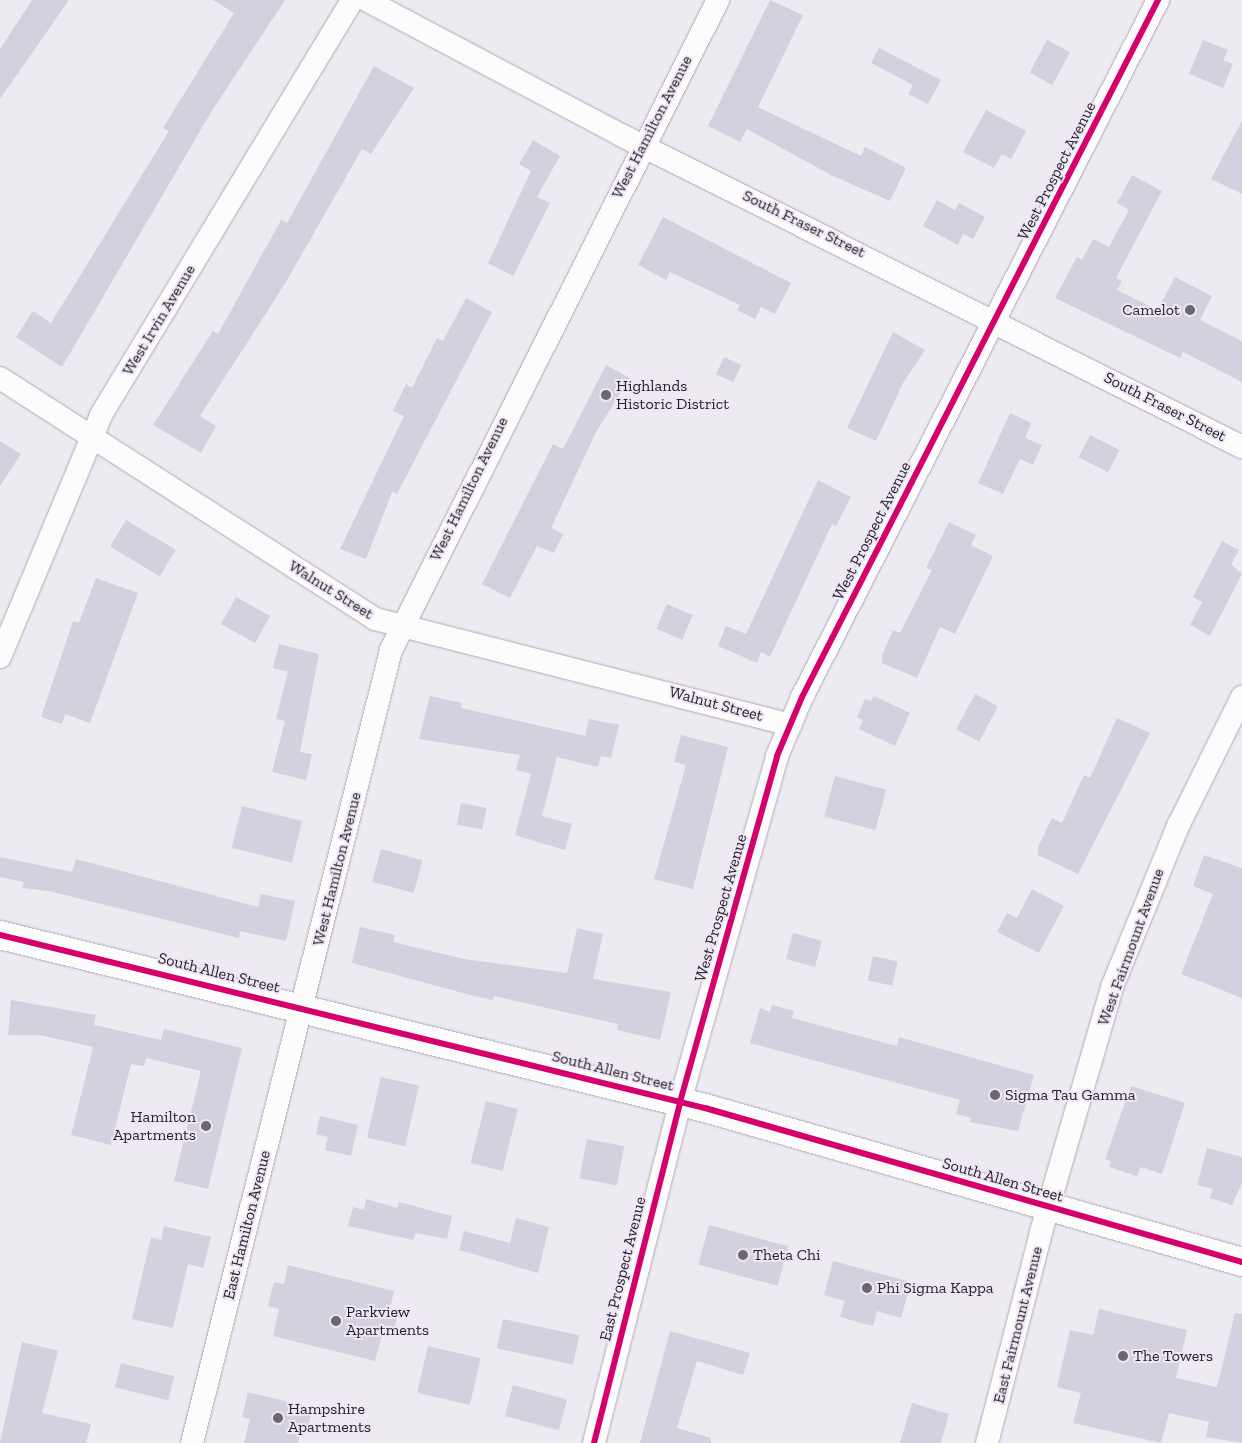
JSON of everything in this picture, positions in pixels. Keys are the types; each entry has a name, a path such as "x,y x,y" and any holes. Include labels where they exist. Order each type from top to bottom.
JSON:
{"street":[{"name":"West Irvin Avenue","path":"0,657 91,436 352,0"},
{"name":"South Fraser Street","path":"366,0 643,145 996,320 1242,447"},
{"name":"West Hamilton Avenue","path":"302,1008 401,626 718,0"},
{"name":"West Prospect Avenue","path":"680,1102 777,756 1158,0"},
{"name":"Walnut Street","path":"0,378 375,619 791,725"},
{"name":"West Fairmount Avenue","path":"1048,1207 1112,987 1132,934 1178,824 1242,697"},
{"name":"South Allen Street","path":"0,935 680,1102 1242,1262"},
{"path":"0,949 43,945"},
{"name":"East Hamilton Avenue","path":"192,1443 302,1008"},
{"name":"East Prospect Avenue","path":"594,1443 680,1102"},
{"name":"East Fairmount Avenue","path":"987,1443 1048,1207"}],"building":[{"path":"32,0 69,0 0,99 0,49"},
{"path":"213,0 285,0 213,109 62,367 16,337 33,311 51,323 169,131 163,128 234,13"},
{"path":"770,0 803,15 758,107 861,156 865,147 906,168 890,201 833,176 747,129 740,142 708,126"},
{"path":"1047,40 1070,52 1053,85 1030,73"},
{"path":"1203,40 1228,50 1223,60 1233,64 1223,88 1189,74"},
{"path":"879,48 941,80 928,104 908,94 913,85 871,63"},
{"path":"374,66 414,88 371,154 362,149 286,282 200,416 216,426 201,453 153,425 213,331 218,334 281,220 287,223"},
{"path":"986,110 1026,131 1011,159 1002,154 994,168 963,152"},
{"path":"1242,121 1242,194 1211,179"},
{"path":"533,140 560,156 537,197 550,203 513,276 488,263 531,171 519,164"},
{"path":"1132,175 1162,191 1116,278 1122,281 1117,290 1158,310 1175,277 1212,296 1200,320 1242,341 1242,382 1183,352 1180,358 1055,298 1077,257 1082,260 1093,239 1109,247 1129,210 1117,203"},
{"path":"937,200 955,210 959,203 985,217 973,239 963,234 958,245 923,226"},
{"path":"663,217 791,283 775,314 761,307 755,319 737,310 740,305 670,272 666,280 638,265"},
{"path":"466,298 492,312 397,494 392,492 366,559 340,549 404,416 393,411 406,384 412,388 437,338 443,341"},
{"path":"893,332 925,350 903,383 876,441 847,428"},
{"path":"724,357 741,365 733,382 716,374"},
{"path":"606,365 630,378 596,432 551,528 563,534 554,553 537,546 510,598 482,584 553,444 563,449"},
{"path":"1010,413 1031,423 1025,438 1042,445 1033,465 1020,459 1003,494 978,483"},
{"path":"1090,435 1119,450 1108,472 1079,457"},
{"path":"0,441 21,454 0,486"},
{"path":"818,480 851,497 836,526 832,524 770,657 761,652 757,663 718,646 726,626 746,634"},
{"path":"126,520 176,550 160,576 110,547"},
{"path":"949,522 976,535 971,545 993,556 955,634 940,627 917,678 882,663 882,655 893,630 900,633 932,570 926,568"},
{"path":"1222,541 1239,550 1231,564 1242,574 1210,636 1190,625 1202,602 1193,597"},
{"path":"96,578 138,593 90,723 65,714 62,724 41,717 73,621 79,623"},
{"path":"236,597 270,616 255,643 221,624"},
{"path":"667,604 693,615 682,640 656,629"},
{"path":"279,644 319,654 300,752 312,754 306,780 272,772 285,721 276,719 288,672 273,668"},
{"path":"975,694 998,706 979,742 956,729"},
{"path":"430,696 462,703 461,708 585,736 589,719 619,725 611,758 601,756 598,767 557,757 542,816 572,824 565,850 515,835 531,774 516,770 520,755 419,739"},
{"path":"874,696 910,713 895,746 859,729 863,720 857,717 865,699 871,701"},
{"path":"1117,718 1150,733 1078,874 1038,855 1038,847 1052,818 1062,823 1084,775 1090,778"},
{"path":"681,735 728,747 693,889 654,879 686,765 674,762"},
{"path":"835,776 886,790 875,830 824,817"},
{"path":"461,803 487,808 482,830 457,825"},
{"path":"242,806 302,821 292,863 232,848"},
{"path":"381,849 423,860 414,893 372,882"},
{"path":"1204,855 1242,868 1242,998 1181,974 1213,894 1193,886"},
{"path":"0,857 72,872 76,859 258,907 261,894 295,901 286,941 240,931 239,938 49,891 22,888 24,882 0,877"},
{"path":"1032,889 1064,906 1039,953 997,932 1007,913 1017,918"},
{"path":"360,927 395,935 393,942 464,959 567,973 577,928 603,934 593,979 671,992 660,1040 617,1030 618,1024 494,996 493,1000 474,996 352,963"},
{"path":"793,933 822,941 815,967 786,959"},
{"path":"873,956 897,961 892,986 868,980"},
{"path":"11,1000 96,1015 94,1025 161,1040 164,1029 242,1048 208,1189 174,1181 201,1071 146,1058 144,1066 131,1064 111,1145 71,1135 93,1047 40,1035 8,1035"},
{"path":"772,1005 794,1011 792,1018 897,1046 899,1037 1034,1075 1018,1131 969,1122 971,1118 956,1114 960,1100 750,1043 760,1008 770,1012"},
{"path":"381,1077 419,1086 405,1146 367,1137"},
{"path":"1131,1086 1185,1103 1162,1174 1140,1167 1137,1176 1109,1167 1111,1161 1105,1159"},
{"path":"486,1101 518,1109 503,1171 471,1163"},
{"path":"320,1116 358,1125 351,1156 325,1150 328,1137 316,1134"},
{"path":"587,1139 624,1146 617,1186 579,1178"},
{"path":"1207,1148 1242,1157 1242,1183 1232,1205 1210,1198 1213,1189 1197,1185"},
{"path":"366,1199 397,1208 399,1202 452,1216 447,1239 416,1233 413,1240 348,1226 353,1207 364,1210"},
{"path":"516,1218 549,1227 538,1273 459,1250 464,1231 510,1243"},
{"name":"Theta Chi","path":"709,1225 788,1246 778,1286 698,1265"},
{"path":"164,1226 211,1237 203,1268 188,1264 173,1328 132,1319 151,1237 161,1240"},
{"name":"Phi Sigma Kappa","path":"833,1261 911,1282 901,1318 877,1311 873,1326 840,1317 845,1301 824,1295"},
{"name":"Parkview Apartments","path":"288,1265 394,1291 390,1309 399,1311 393,1333 383,1331 375,1361 273,1336 279,1309 268,1306 274,1282 284,1284"},
{"name":"The Towers","path":"1099,1309 1187,1330 1176,1378 1217,1387 1235,1313 1242,1314 1242,1443 1206,1437 1209,1422 1169,1413 1161,1443 1073,1423 1081,1393 1057,1387 1070,1330 1093,1335"},
{"path":"503,1319 579,1335 573,1365 497,1348"},
{"path":"670,1331 750,1353 743,1375 697,1361 677,1428 711,1438 711,1443 640,1443"},
{"path":"22,1342 58,1351 42,1413 91,1424 86,1443 0,1443"},
{"path":"428,1346 481,1358 470,1405 417,1393"},
{"path":"121,1363 174,1376 168,1401 115,1387"},
{"path":"513,1385 567,1399 559,1430 505,1416"},
{"name":"Hampshire Apartments","path":"248,1392 313,1408 307,1431 301,1430 298,1443 244,1443 250,1419 242,1417"},
{"path":"912,1403 949,1414 941,1443 900,1443"}],"cycle path":[{"path":"594,1443 680,1102 777,756 802,697 1158,0"},
{"path":"0,935 705,1108 1242,1262"}],"place":[{"name":"Camelot","path":"1190,310"},
{"name":"Highlands Historic District","path":"606,395"},
{"name":"Sigma Tau Gamma","path":"995,1095"},
{"name":"Hamilton Apartments","path":"206,1126"},
{"name":"Theta Chi","path":"743,1255"},
{"name":"Phi Sigma Kappa","path":"867,1288"},
{"name":"Parkview Apartments","path":"336,1321"},
{"name":"The Towers","path":"1123,1356"},
{"name":"Hampshire Apartments","path":"278,1418"}]}
